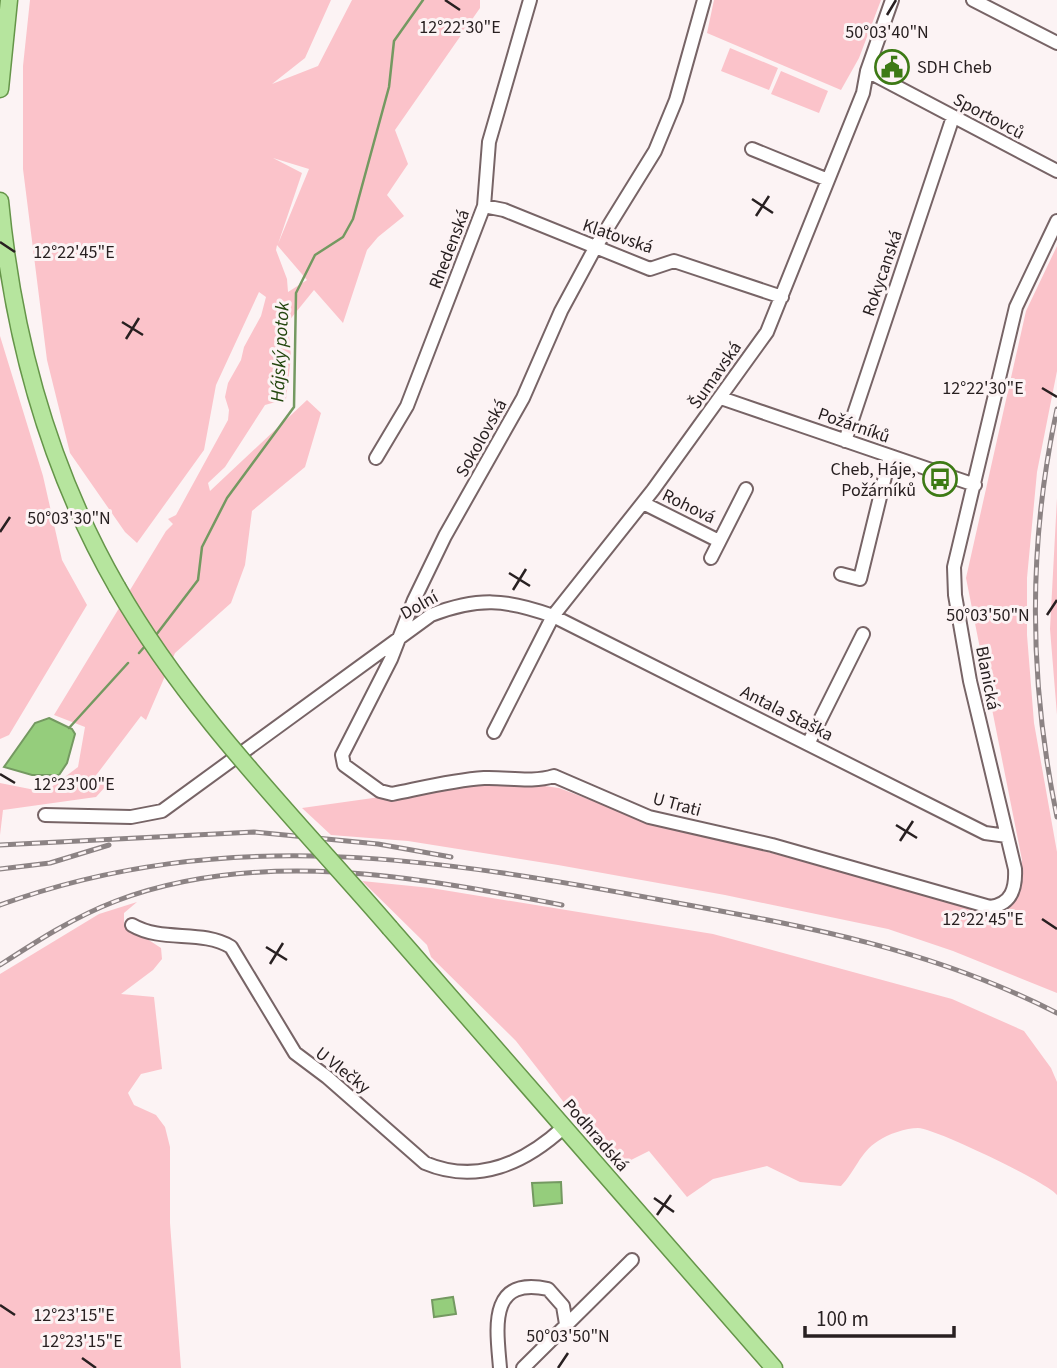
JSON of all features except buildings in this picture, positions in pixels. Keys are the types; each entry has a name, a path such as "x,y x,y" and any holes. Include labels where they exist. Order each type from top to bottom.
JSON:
{"main road":[{"path":"0,89 9,0"},
{"name":"Podhradská","path":"0,201 17,323 37,404 80,517 117,587 163,661 189,695 390,928 774,1368"}],"street":[{"name":"Rhedenská","path":"376,458 407,407 484,206 489,142 530,0"},
{"name":"Sokolovská","path":"403,633 414,600 445,536 523,397 561,311 595,248 655,151 676,100 704,0"},
{"name":"Šumavská","path":"494,732 553,616 643,503 722,398 767,332 863,93 867,71 892,0"},
{"path":"973,0 1057,43"},
{"name":"Sportovců","path":"867,71 1057,171"},
{"name":"Rokycanská","path":"845,441 953,117"},
{"path":"752,149 828,180"},
{"name":"Klatovská","path":"484,206 504,210 649,269 674,261 782,297"},
{"name":"Blanická","path":"1007,900 1013,892 1015,881 970,681 954,583 954,567 1016,307 1057,221"},
{"name":"Požárníků","path":"722,398 975,485"},
{"path":"841,575 860,579 890,456"},
{"name":"Rohová","path":"711,558 746,489"},
{"name":"Rohová","path":"643,503 719,541"},
{"name":"Dolní","path":"344,765 342,755 403,633 431,615 474,602 510,603 553,616"},
{"name":"Antala Staška","path":"553,616 985,833 1007,836"},
{"path":"46,815 147,816 173,804 403,633"},
{"path":"808,744 863,634"},
{"name":"U Trati","path":"344,765 380,791 392,794 465,779 503,777 541,780 554,776 649,817 772,845 990,907 1007,900"},
{"name":"U Vlečky","path":"132,925 159,936 220,940 231,947 295,1053 338,1086 425,1163 443,1170 514,1163 529,1156 564,1127"},
{"path":"523,1368 632,1260"},
{"path":"500,1368 496,1318 508,1296 528,1288 548,1289 563,1306 566,1324"}],"shaded area":[{"path":"30,0 331,0 305,58 272,84 318,66 352,0 480,0 480,8 395,130 408,164 387,195 404,216 378,237 367,250 343,323 314,290 288,322 291,357 286,399 265,405 225,467 208,483 210,491 307,400 321,413 305,467 252,511 245,565 231,603 175,653 146,720 141,716 94,778 106,786 96,797 3,810 0,835 0,783 45,792 78,767 85,727 54,715 166,531 173,524 168,519 176,515 228,420 229,410 225,397 228,383 261,316 266,297 259,292 216,385 204,450 137,543 125,532 70,453 47,360 23,169 23,66","holes":["273,158 309,169 278,244 302,173","277,245 307,280 288,292 287,279 276,250"]},
{"path":"714,0 881,0 859,58 841,90 707,33"},
{"path":"730,48 778,68 769,90 721,71"},
{"path":"781,71 828,91 819,113 771,94"},
{"path":"1057,246 1057,371 1037,472 1027,578 1027,635 1034,723 1057,852 1057,993 953,951 888,929 725,895 558,865 408,841 331,835 302,808 501,780 559,788 638,818 927,894 993,916 1010,906 1020,888 1022,860 966,578 1026,311"},
{"path":"0,336 43,476 62,560 87,605 9,735 0,739"},
{"path":"1057,498 1057,715 1050,629"},
{"path":"49,718 72,729 75,734 67,763 59,775 32,775 4,767 35,723"},
{"path":"362,881 431,888 713,934 952,999 1024,1031 1051,1068 1057,1082 1057,1195 1034,1179 990,1157 918,1128 882,1138 862,1156 841,1186 800,1182 767,1166 713,1179 687,1197 649,1151 615,1168 516,1041 431,957 427,945"},
{"path":"137,902 124,913 124,924 161,948 162,959 153,970 121,994 154,997 162,1069 141,1074 128,1093 134,1105 156,1115 165,1127 170,1147 170,1223 181,1368 0,1368 0,974 99,914"},
{"path":"561,1182 562,1203 534,1206 532,1183"},
{"path":"453,1297 456,1314 434,1317 432,1300"}],"waterway":[{"name":"Hájský potok","path":"156,635 198,580 202,547 227,498 294,407 296,293 315,255 343,237 353,219 389,87 394,41 423,0"},
{"name":"Hájský potok","path":"139,653 146,645"},
{"name":"Hájský potok","path":"69,728 128,663"}],"railway":[{"path":"1057,409 1041,510 1036,613 1041,715 1057,817"},
{"path":"0,845 254,832 378,844 451,857"},
{"path":"0,869 50,863 109,845"},
{"path":"0,905 85,880 168,864 251,857 334,857 418,862 586,886 821,931 916,956 963,972 1057,1013"},
{"path":"0,965 42,938 100,907 170,885 226,875 282,871 395,877 562,905"}],"place":[{"name":"SDH Cheb","path":"892,67"},
{"name":"Cheb, Háje, Požárníků","path":"940,479"}]}
